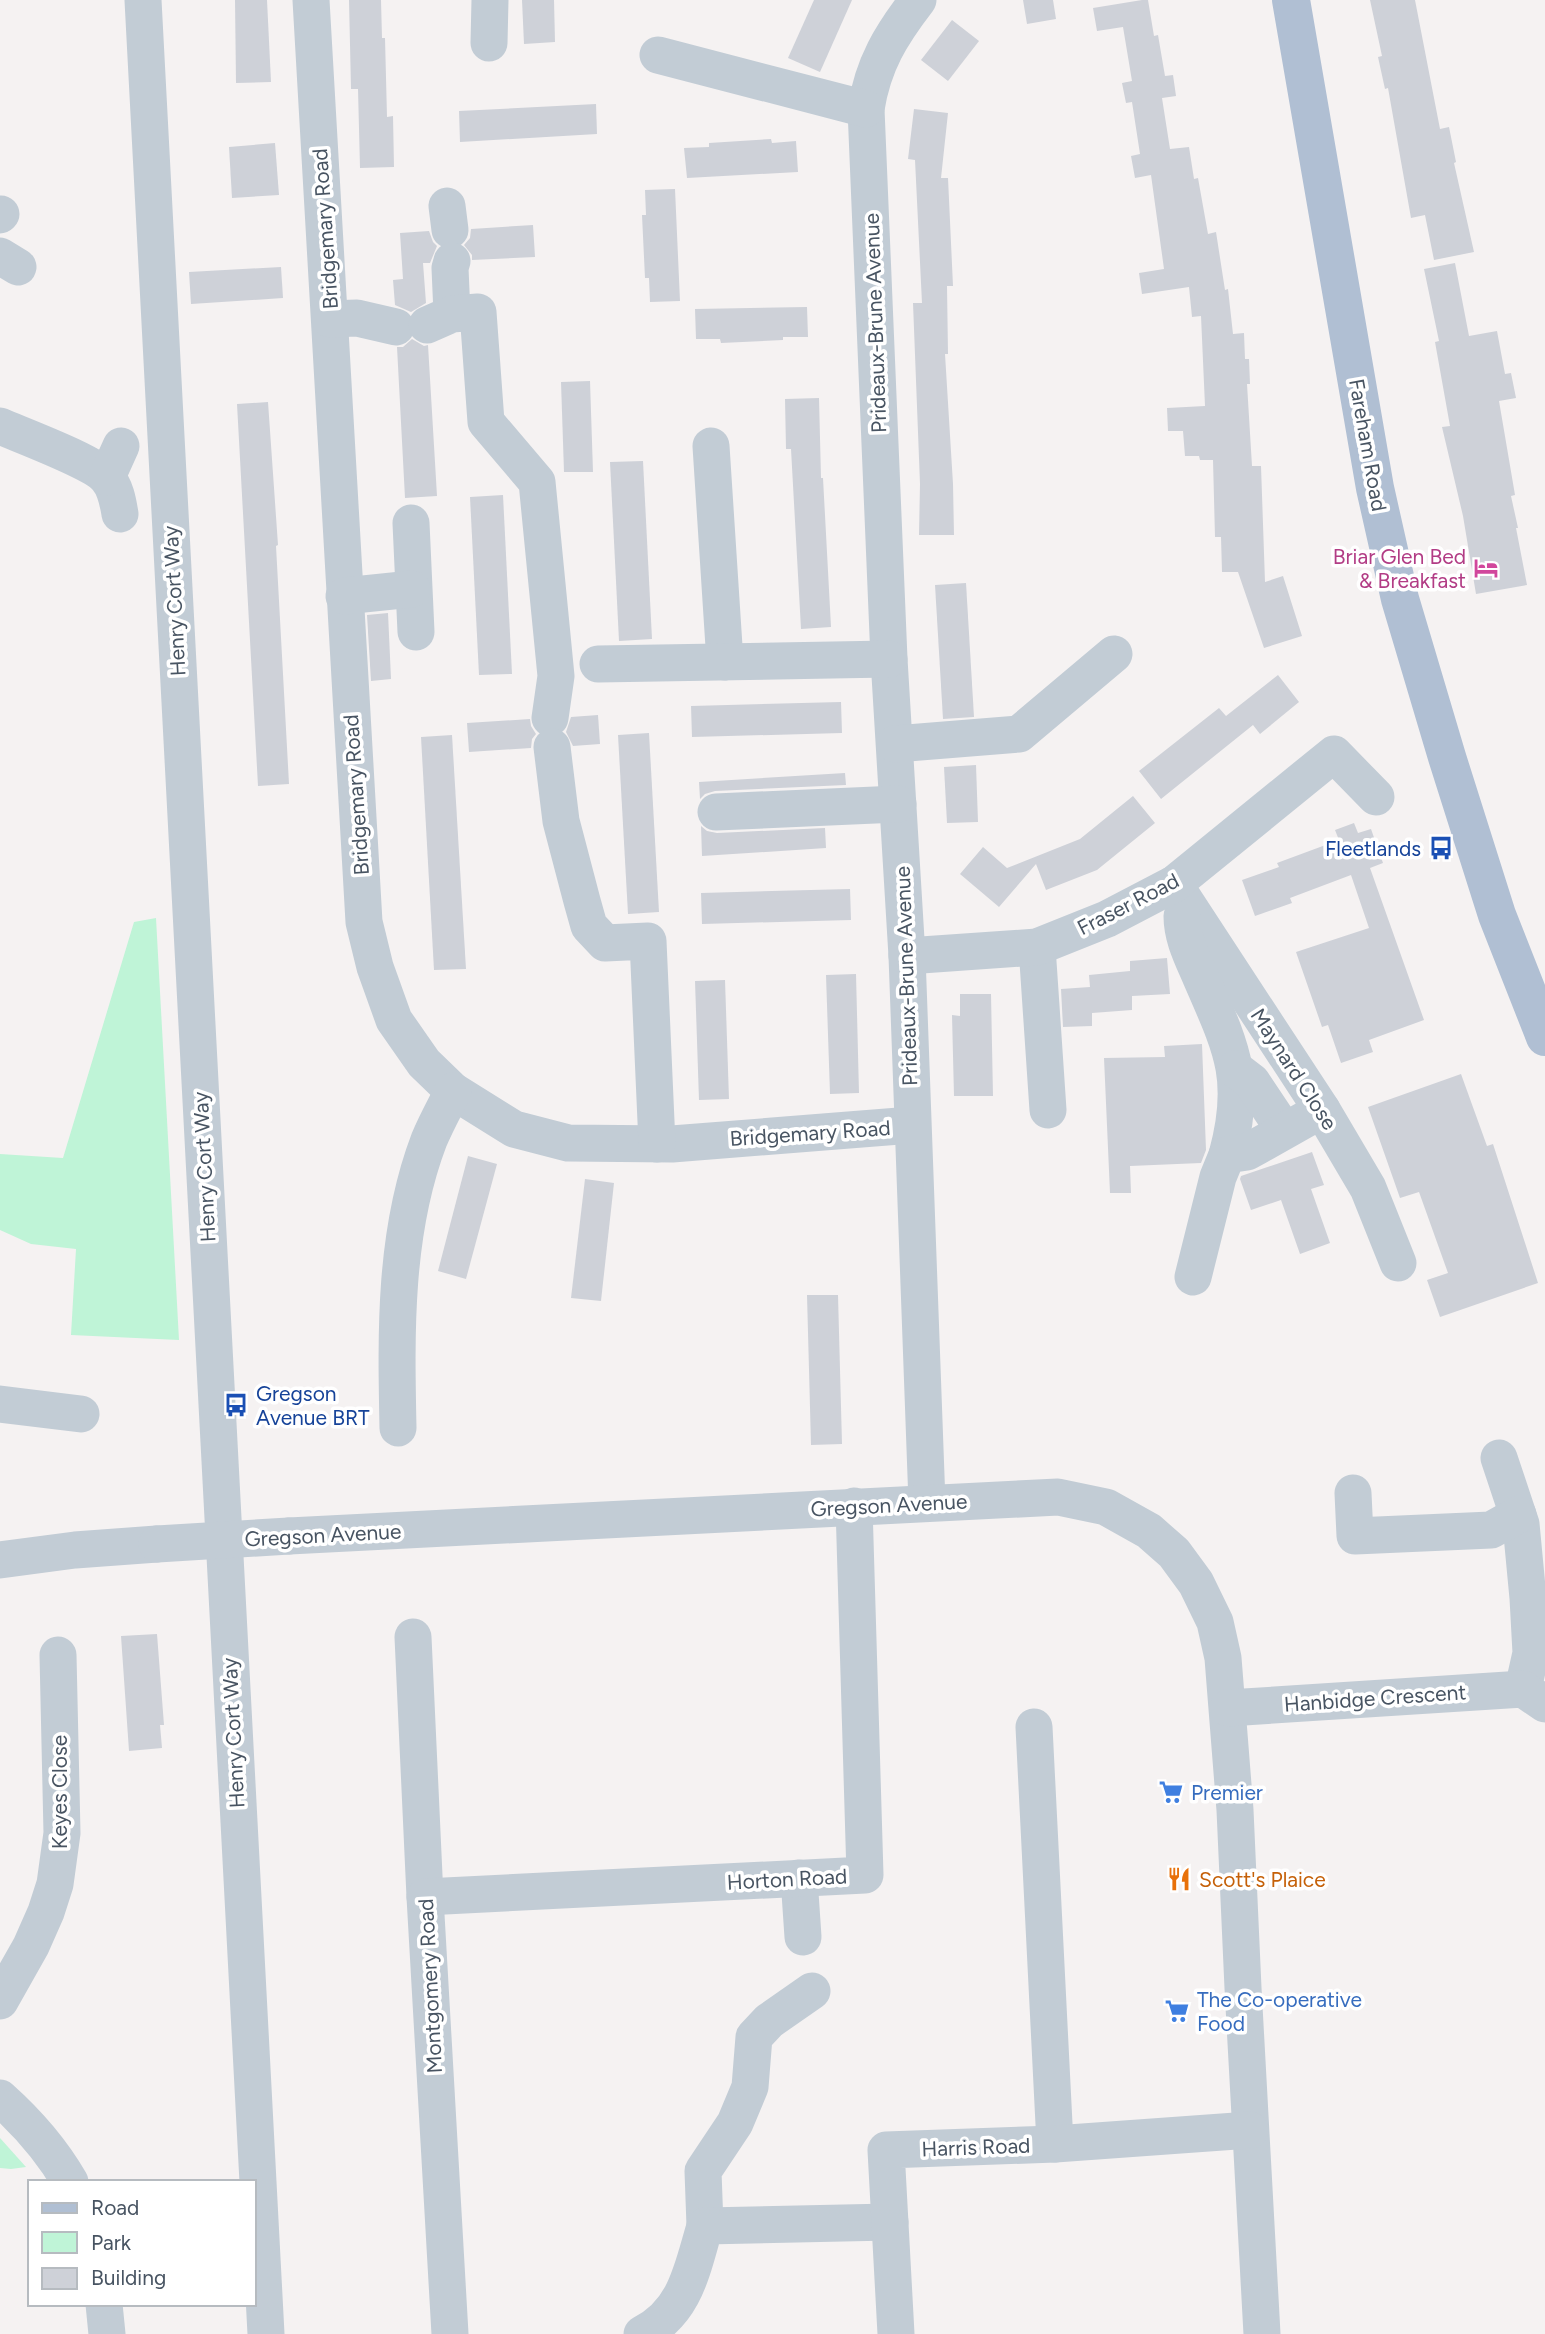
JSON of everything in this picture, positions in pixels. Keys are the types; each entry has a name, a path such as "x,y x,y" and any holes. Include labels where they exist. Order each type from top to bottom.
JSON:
{"main road":[{"name":"Fareham Road","path":"1291,0 1375,488 1400,599 1497,915 1545,1037"}],"street":[{"name":"Henry Cort Way","path":"143,0 266,2334"},
{"name":"Bridgemary Road","path":"310,0 364,922 394,1020 424,1063 453,1091 514,1129 568,1143 657,1144 912,1125"},
{"path":"489,43 490,0"},
{"name":"Prideaux-Brune Avenue","path":"918,0 879,58 866,109 889,659 907,956 927,1503"},
{"path":"657,55 866,109"},
{"path":"425,322 450,268 450,232"},
{"path":"330,319 425,322 478,312 486,422 537,482 555,676 551,733 562,821 589,926 605,943 648,941 657,1144"},
{"path":"0,426 77,459 114,462 120,514"},
{"path":"710,446 725,663"},
{"path":"411,523 416,632"},
{"path":"344,596 412,589"},
{"path":"895,744 1019,734 1114,654"},
{"path":"598,664 889,659"},
{"name":"Fraser Road","path":"907,956 1037,947 1179,892 1334,754 1376,797"},
{"path":"716,812 898,804"},
{"path":"1179,892 1184,939 1227,1037 1235,1069 1235,1120 1194,1276"},
{"name":"Maynard Close","path":"1179,892 1322,1110 1368,1188 1398,1263"},
{"path":"1037,947 1048,1110"},
{"path":"1235,1069 1252,1082 1284,1130"},
{"path":"398,1428 396,1317 410,1202 429,1139 453,1091"},
{"path":"1227,1155 1247,1152 1322,1110"},
{"path":"0,1404 81,1414"},
{"name":"Hanbidge Crescent","path":"1228,1708 1534,1696 1528,1598 1518,1516 1499,1458"},
{"path":"1353,1493 1355,1536 1491,1530 1518,1516"},
{"name":"Gregson Avenue","path":"0,1560 75,1550 289,1536 1058,1497 1106,1507 1149,1531 1174,1553 1196,1583 1215,1622 1223,1658 1235,1810 1262,2334"},
{"name":"Horton Road","path":"425,1897 865,1875 855,1506"},
{"name":"Montgomery Road","path":"413,1637 450,2334"},
{"name":"Keyes Close","path":"0,2001 31,1946 55,1884 62,1833 58,1655"},
{"path":"1034,1727 1055,2144"},
{"path":"799,1878 803,1937"},
{"path":"642,2334 661,2325 685,2291 714,2225 703,2171 735,2123 750,2087 754,2037 769,2021 812,1992"},
{"path":"0,2098 29,2123 69,2180"},
{"name":"Harris Road","path":"896,2334 886,2150 1055,2144 1250,2130"},
{"path":"714,2225 890,2221"},
{"path":"104,2306 107,2334"}],"green space":[{"path":"156,918 179,1340 71,1335 76,1249 31,1244 0,1230 0,1154 63,1158 134,922"},
{"path":"0,2138 26,2167 0,2168"}],"building":[{"path":"235,0 267,0 271,82 236,83"},
{"path":"349,0 381,0 387,117 393,116 394,167 360,168 358,89 351,89"},
{"path":"522,0 554,0 555,42 524,44"},
{"path":"814,0 852,0 820,72 788,58"},
{"path":"1023,0 1053,0 1056,19 1027,24"},
{"path":"1148,0 1154,36 1158,35 1165,76 1173,75 1176,96 1162,98 1170,149 1189,147 1194,179 1198,178 1208,234 1216,232 1225,290 1228,289 1233,334 1244,333 1245,359 1249,359 1250,384 1247,384 1252,466 1261,466 1265,582 1283,576 1302,636 1264,648 1238,572 1222,572 1221,537 1215,537 1213,460 1185,456 1183,431 1168,431 1167,408 1205,406 1201,316 1192,317 1189,287 1142,294 1139,273 1164,269 1151,175 1135,178 1131,156 1140,154 1132,102 1126,103 1122,83 1132,81 1123,27 1097,31 1093,8"},
{"path":"1370,0 1415,0 1440,129 1449,127 1456,162 1454,163 1474,252 1434,260 1425,215 1411,218 1388,88 1385,89 1378,57 1382,56"},
{"path":"952,20 979,41 948,81 921,60"},
{"path":"596,104 597,134 460,142 459,111"},
{"path":"914,109 948,113 941,178 948,178 953,286 947,286 948,354 945,354 954,535 919,535 920,484 913,303 922,303 915,160 908,159"},
{"path":"771,139 772,143 796,141 798,172 687,178 684,148 709,147 709,143"},
{"path":"275,143 279,195 232,198 229,147"},
{"path":"675,189 680,301 650,302 649,278 645,278 642,215 646,215 645,190"},
{"path":"533,225 535,257 472,260 472,255 464,245 470,238 471,229"},
{"path":"429,231 437,246 430,263 423,263 426,303 411,312 395,305 393,280 403,279 400,233"},
{"path":"1455,263 1469,336 1497,331 1505,374 1511,373 1516,398 1499,401 1515,495 1511,496 1527,585 1476,594 1463,516 1442,427 1450,426 1435,342 1439,341 1424,269"},
{"path":"281,267 283,298 191,304 189,272"},
{"path":"807,307 808,337 721,343 720,339 696,339 695,309"},
{"path":"412,339 424,346 428,345 437,496 405,498 397,347 403,347"},
{"path":"590,381 593,472 564,472 561,382"},
{"path":"819,398 821,478 831,627 801,629 791,449 786,449 785,399"},
{"path":"268,402 278,545 289,784 258,786 237,404"},
{"path":"643,461 652,639 619,641 610,462"},
{"path":"503,495 512,674 479,675 470,497"},
{"path":"966,583 974,717 943,719 935,585"},
{"path":"388,613 391,679 371,681 367,615"},
{"path":"1278,675 1299,702 1260,734 1253,725 1161,799 1139,771 1219,708 1226,716"},
{"path":"841,702 842,733 692,737 691,706"},
{"path":"598,715 600,744 573,746 566,732 571,717"},
{"path":"530,719 536,734 531,748 469,752 467,723"},
{"path":"649,733 659,912 628,914 618,735"},
{"path":"452,735 466,969 434,970 421,737"},
{"path":"976,765 978,822 947,823 944,767"},
{"path":"845,773 846,785 715,791 700,799 699,782"},
{"path":"1133,796 1155,823 1097,870 1046,890 1036,864 999,907 960,874 983,847 1007,868 1080,839"},
{"path":"1354,823 1358,833 1371,829 1383,863 1370,868 1424,1020 1369,1040 1373,1052 1341,1063 1328,1025 1322,1027 1296,952 1369,928 1351,875 1290,898 1292,903 1255,916 1242,880 1279,867 1277,863 1339,840 1335,830"},
{"path":"701,826 707,831 717,833 825,828 826,848 702,856"},
{"path":"850,889 851,920 702,924 701,893"},
{"path":"1167,958 1170,994 1132,996 1132,1010 1092,1013 1092,1026 1063,1027 1061,989 1090,987 1089,975 1130,971 1130,961"},
{"path":"856,974 859,1093 830,1094 826,975"},
{"path":"725,980 729,1099 699,1100 695,981"},
{"path":"960,994 991,994 993,1096 954,1096 952,1015 960,1016"},
{"path":"1202,1044 1206,1150 1201,1163 1130,1166 1131,1193 1110,1193 1104,1058 1165,1057 1164,1046"},
{"path":"1461,1074 1487,1146 1493,1144 1538,1283 1440,1317 1427,1280 1448,1273 1419,1192 1400,1198 1368,1107"},
{"path":"1312,1152 1324,1185 1311,1189 1330,1243 1300,1254 1281,1200 1251,1210 1240,1179 1241,1176"},
{"path":"468,1156 497,1164 466,1279 438,1271"},
{"path":"585,1179 614,1183 601,1301 571,1298"},
{"path":"807,1295 838,1295 842,1444 811,1445"},
{"path":"157,1634 164,1725 160,1725 162,1748 129,1751 121,1636"}],"place":[{"name":"Briar Glen Bed & Breakfast","path":"1486,568"},
{"name":"Fleetlands","path":"1441,848"},
{"name":"Gregson Avenue BRT","path":"236,1405"},
{"name":"Premier","path":"1171,1792"},
{"name":"Scott's Plaice","path":"1179,1879"},
{"name":"The Co-operative Food","path":"1177,2011"}]}
